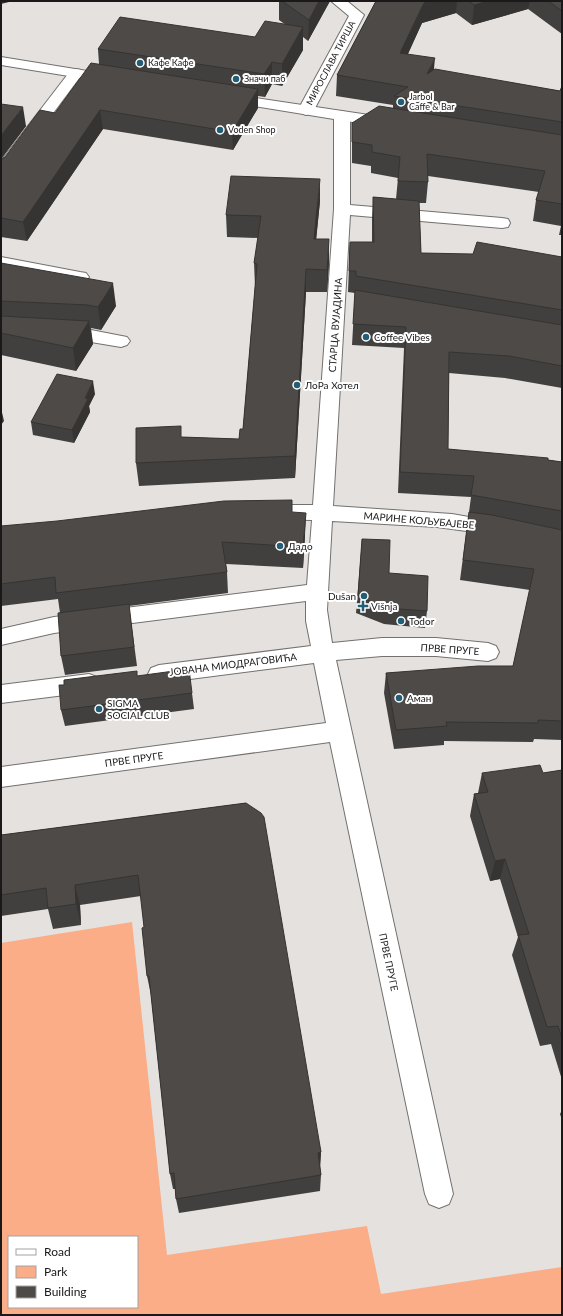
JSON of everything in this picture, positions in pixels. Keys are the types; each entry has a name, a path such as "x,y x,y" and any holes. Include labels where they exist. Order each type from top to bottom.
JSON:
{"street":[{"name":"МИРОСЛАВА ТИРША","path":"306,110 357,14 338,1"},
{"path":"357,14 372,10"},
{"path":"1,61 123,81"},
{"path":"1,172 76,73"},
{"path":"216,95 405,126"},
{"name":"СТАРЦА ВУЈАДИНА","path":"323,653 317,621 317,592 322,513 345,302 342,209 342,116"},
{"path":"342,209 502,223"},
{"path":"1,262 80,277"},
{"path":"1,331 50,335 91,336 121,341"},
{"name":"МАРИНЕ КОЉУБАЈЕВЕ","path":"245,512 322,513 460,522 511,532"},
{"path":"1,637 54,625 317,592"},
{"name":"ПРВЕ ПРУГЕ","path":"439,1194 323,653 382,647 436,647 488,652"},
{"name":"ЈОВАНА МИОДРАГОВИЋА","path":"142,676 323,653"},
{"path":"1,694 111,680"},
{"name":"ПРВЕ ПРУГЕ","path":"1,777 339,731"}],"green space":[{"path":"132,922 167,1255 367,1226 381,1294 562,1267 562,1315 1,1315 1,943"}],"building":[{"path":"282,1 319,1 309,20"},
{"path":"376,1 430,1 424,3 400,53 435,58 427,74 435,69 560,91 562,86 562,122 394,96 408,87 337,75"},
{"path":"469,1 488,1 474,5"},
{"path":"548,1 562,1 562,11"},
{"path":"120,17 255,37 265,21 303,27 282,64 272,62 264,74 98,49"},
{"path":"91,63 258,89 232,132 100,110 23,222 1,218 1,159 5,157 40,110 55,113"},
{"path":"1,104 23,107 1,136"},
{"path":"379,106 562,135 562,204 536,200 545,171 427,154 428,182 398,181 400,157 372,152 372,145 352,142 352,123"},
{"path":"231,176 320,179 314,239 329,239 327,270 306,269 295,456 136,463 136,428 181,426 181,437 239,439 240,429 243,429 257,264 254,263 261,216 226,215"},
{"path":"373,197 419,201 421,253 473,254 477,242 562,257 562,310 356,276 356,271 349,271 350,242 374,242"},
{"path":"1,263 113,283 98,307 88,305 1,301"},
{"path":"355,290 562,325 562,366 509,356 449,352 448,449 548,458 548,460 562,462 562,511 471,495 474,476 400,472 406,327 353,324"},
{"path":"1,316 89,321 73,348 1,333"},
{"path":"57,374 93,381 85,398 88,399 72,430 31,422"},
{"path":"292,500 292,512 306,513 303,547 222,542 227,572 56,593 55,577 1,584 1,526 57,521 224,501"},
{"path":"469,512 492,515 562,530 562,721 538,720 538,723 446,722 447,726 396,730 386,673 478,666 513,666 534,569 463,560"},
{"path":"362,539 390,540 389,573 428,576 427,611 386,608 358,596"},
{"path":"129,604 134,647 61,656 58,613"},
{"path":"189,669 192,693 61,710 59,685 64,685 64,680 137,671 137,676"},
{"path":"540,765 543,773 562,770 562,1038 558,1026 547,1027 518,935 529,934 505,859 495,861 474,794 488,792 482,773"},
{"path":"246,803 261,813 264,817 321,1152 318,1153 321,1175 176,1199 174,1173 170,1174 149,976 147,976 142,928 144,927 138,875 75,885 76,904 48,908 46,888 1,895 1,835"}],"place":[{"name":"Кафе Кафе","path":"140,63"},
{"name":"Значи паб","path":"236,79"},
{"name":"Jarbol Caffe & Bar","path":"401,102"},
{"name":"Voden Shop","path":"220,130"},
{"name":"Coffee Vibes","path":"366,337"},
{"name":"ЛоРа Хотел","path":"297,385"},
{"name":"Дадо","path":"280,546"},
{"name":"Dušan","path":"364,596"},
{"name":"Višnja","path":"363,606"},
{"name":"Todor","path":"401,621"},
{"name":"Аман","path":"399,698"},
{"name":"SIGMA SOCIAL CLUB","path":"99,709"}]}
